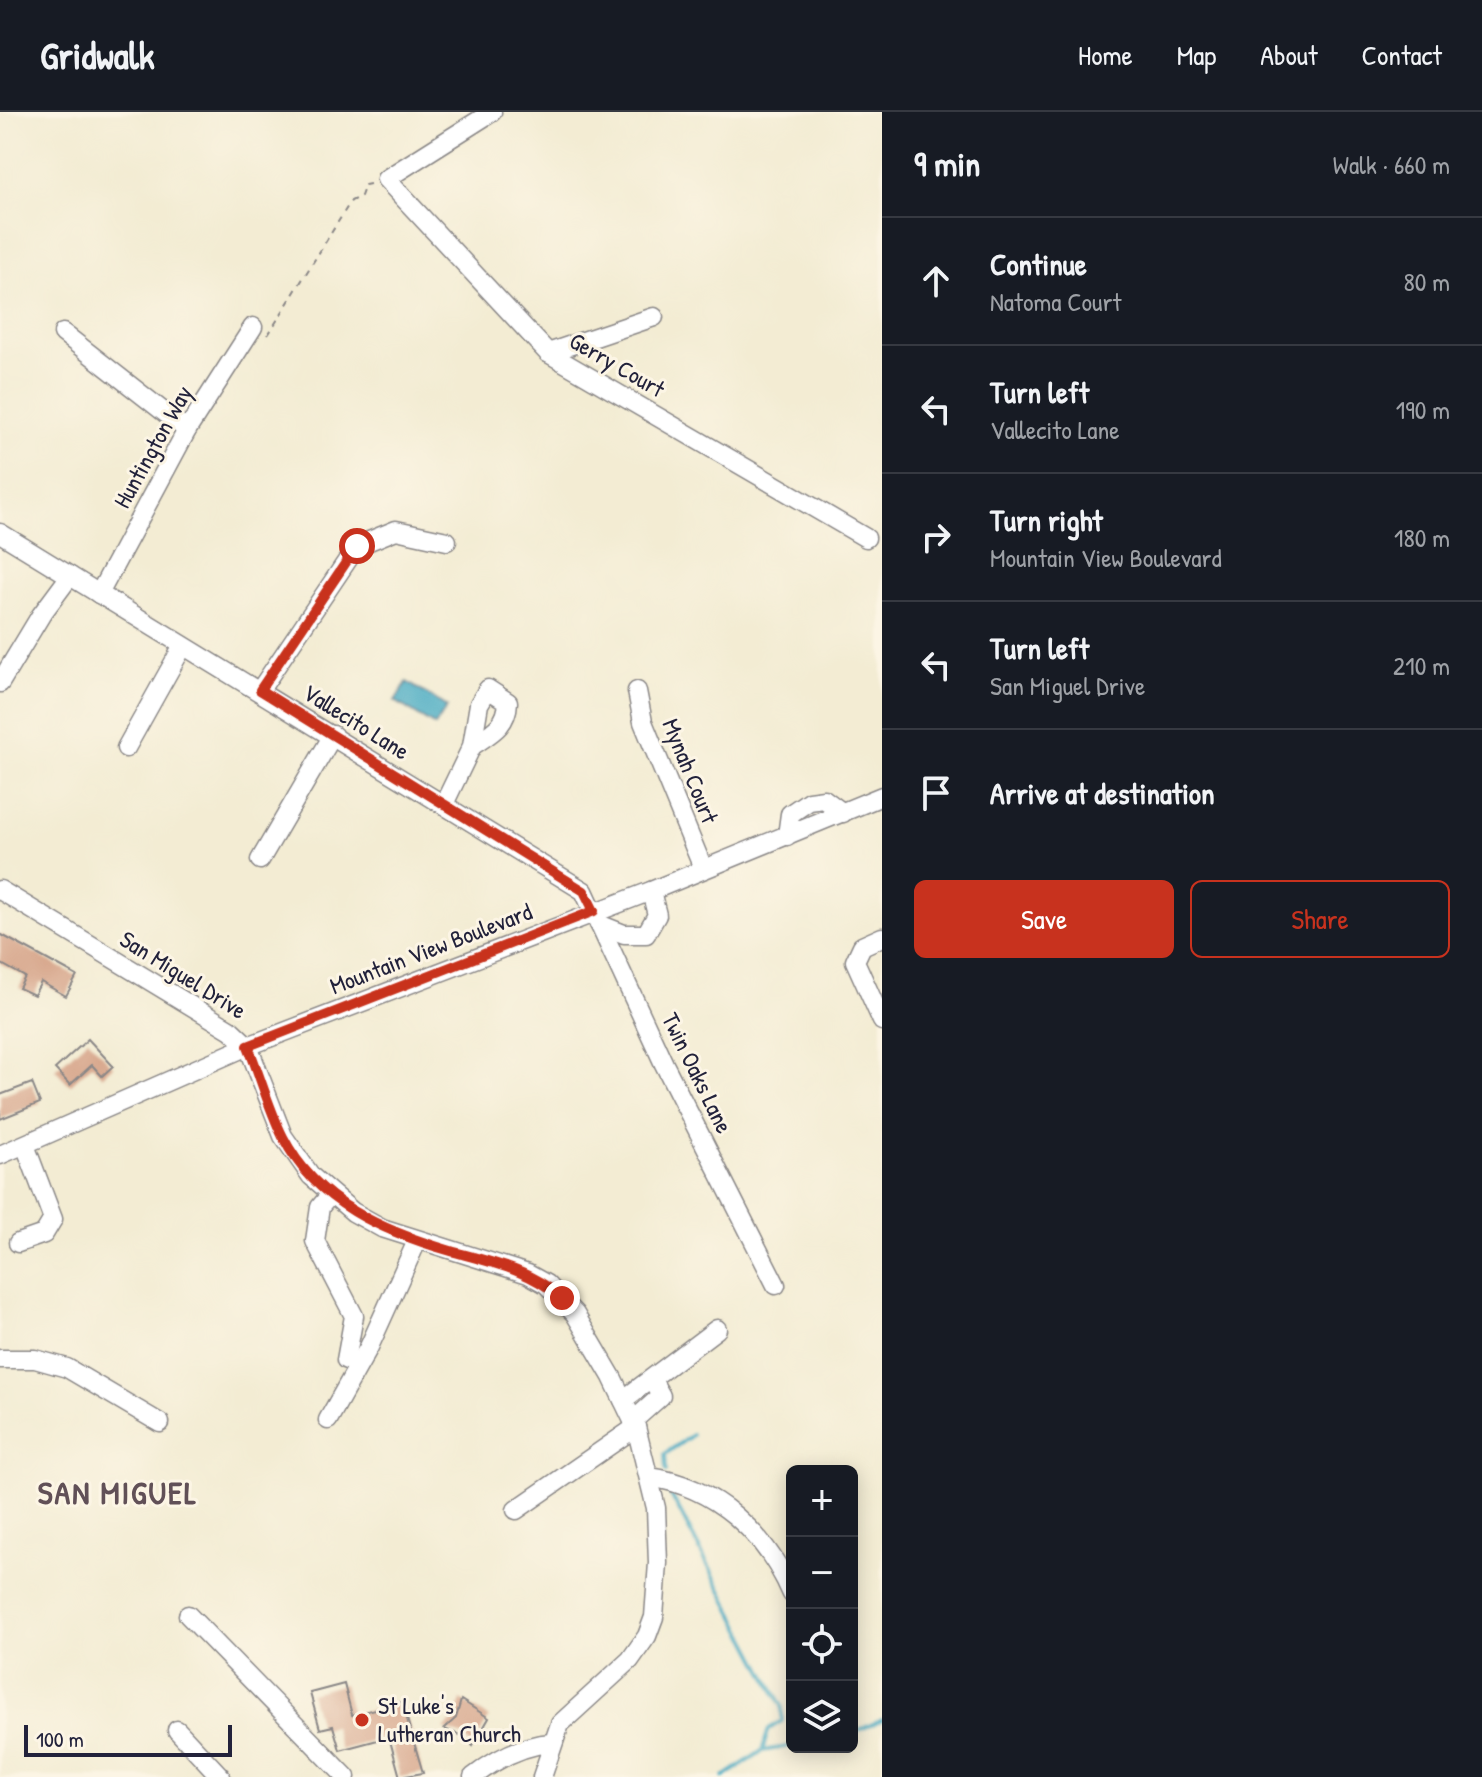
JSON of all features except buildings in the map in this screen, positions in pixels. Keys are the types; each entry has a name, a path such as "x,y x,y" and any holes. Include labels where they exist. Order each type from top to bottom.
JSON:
{"street":[{"path":"386,179 492,112"},
{"name":"Gerry Court","path":"386,179 548,353 866,538"},
{"path":"548,353 654,317"},
{"path":"63,333 187,430"},
{"name":"Huntington Way","path":"99,594 187,430 258,334"},
{"path":"260,690 357,546 396,530 447,541"},
{"name":"Vallecito Lane","path":"0,533 584,891 597,918"},
{"path":"0,683 41,615 70,576"},
{"path":"126,748 183,646"},
{"name":"Mynah Court","path":"637,691 643,722 703,868"},
{"path":"260,860 333,735"},
{"path":"444,804 472,746"},
{"path":"878,798 882,817"},
{"name":"Mountain View Boulevard","path":"0,1155 248,1046 597,918 703,868 878,798"},
{"name":"San Miguel Drive","path":"0,890 231,1030 248,1046 283,1136 295,1157 353,1212 417,1241 528,1274 546,1284 575,1314 635,1424 656,1508 656,1608 647,1636 630,1660 569,1713 551,1743 542,1777"},
{"path":"597,918 624,934 646,934 657,915 651,891"},
{"name":"Twin Oaks Lane","path":"597,918 776,1285"},
{"path":"882,937 862,946 855,961 882,1021"},
{"path":"18,1243 44,1234 53,1219 25,1145"},
{"path":"331,1194 320,1207 315,1241 354,1316 346,1360"},
{"path":"328,1420 369,1347 417,1241"},
{"path":"623,1400 717,1329"},
{"path":"0,1359 35,1359 67,1368 160,1423"},
{"path":"516,1510 635,1424 661,1396 652,1380"},
{"path":"649,1477 693,1487 732,1511 776,1562 786,1582"},
{"path":"188,1615 346,1777"},
{"path":"177,1730 221,1777"},
{"path":"473,1777 501,1757 532,1744 551,1743"}],"path":[{"path":"258,334 351,201 361,196 365,185 386,179"}],"water":[{"path":"407,682 447,707 435,726 395,701"}],"waterway":[{"path":"666,1471 665,1454 692,1435"},
{"path":"670,1493 782,1706 782,1721 769,1729 762,1751"},
{"path":"858,1730 882,1720"},
{"path":"724,1777 762,1751 786,1747"}],"place":[{"name":"St Luke's Lutheran Church","path":"362,1720"}],"district":[{"name":"SAN MIGUEL","path":"118,1493"}],"route":[{"path":"357,546 260,690 584,891 594,911 248,1046 283,1136 295,1157 311,1176 353,1212 382,1228 417,1241 528,1274 562,1298"}]}
